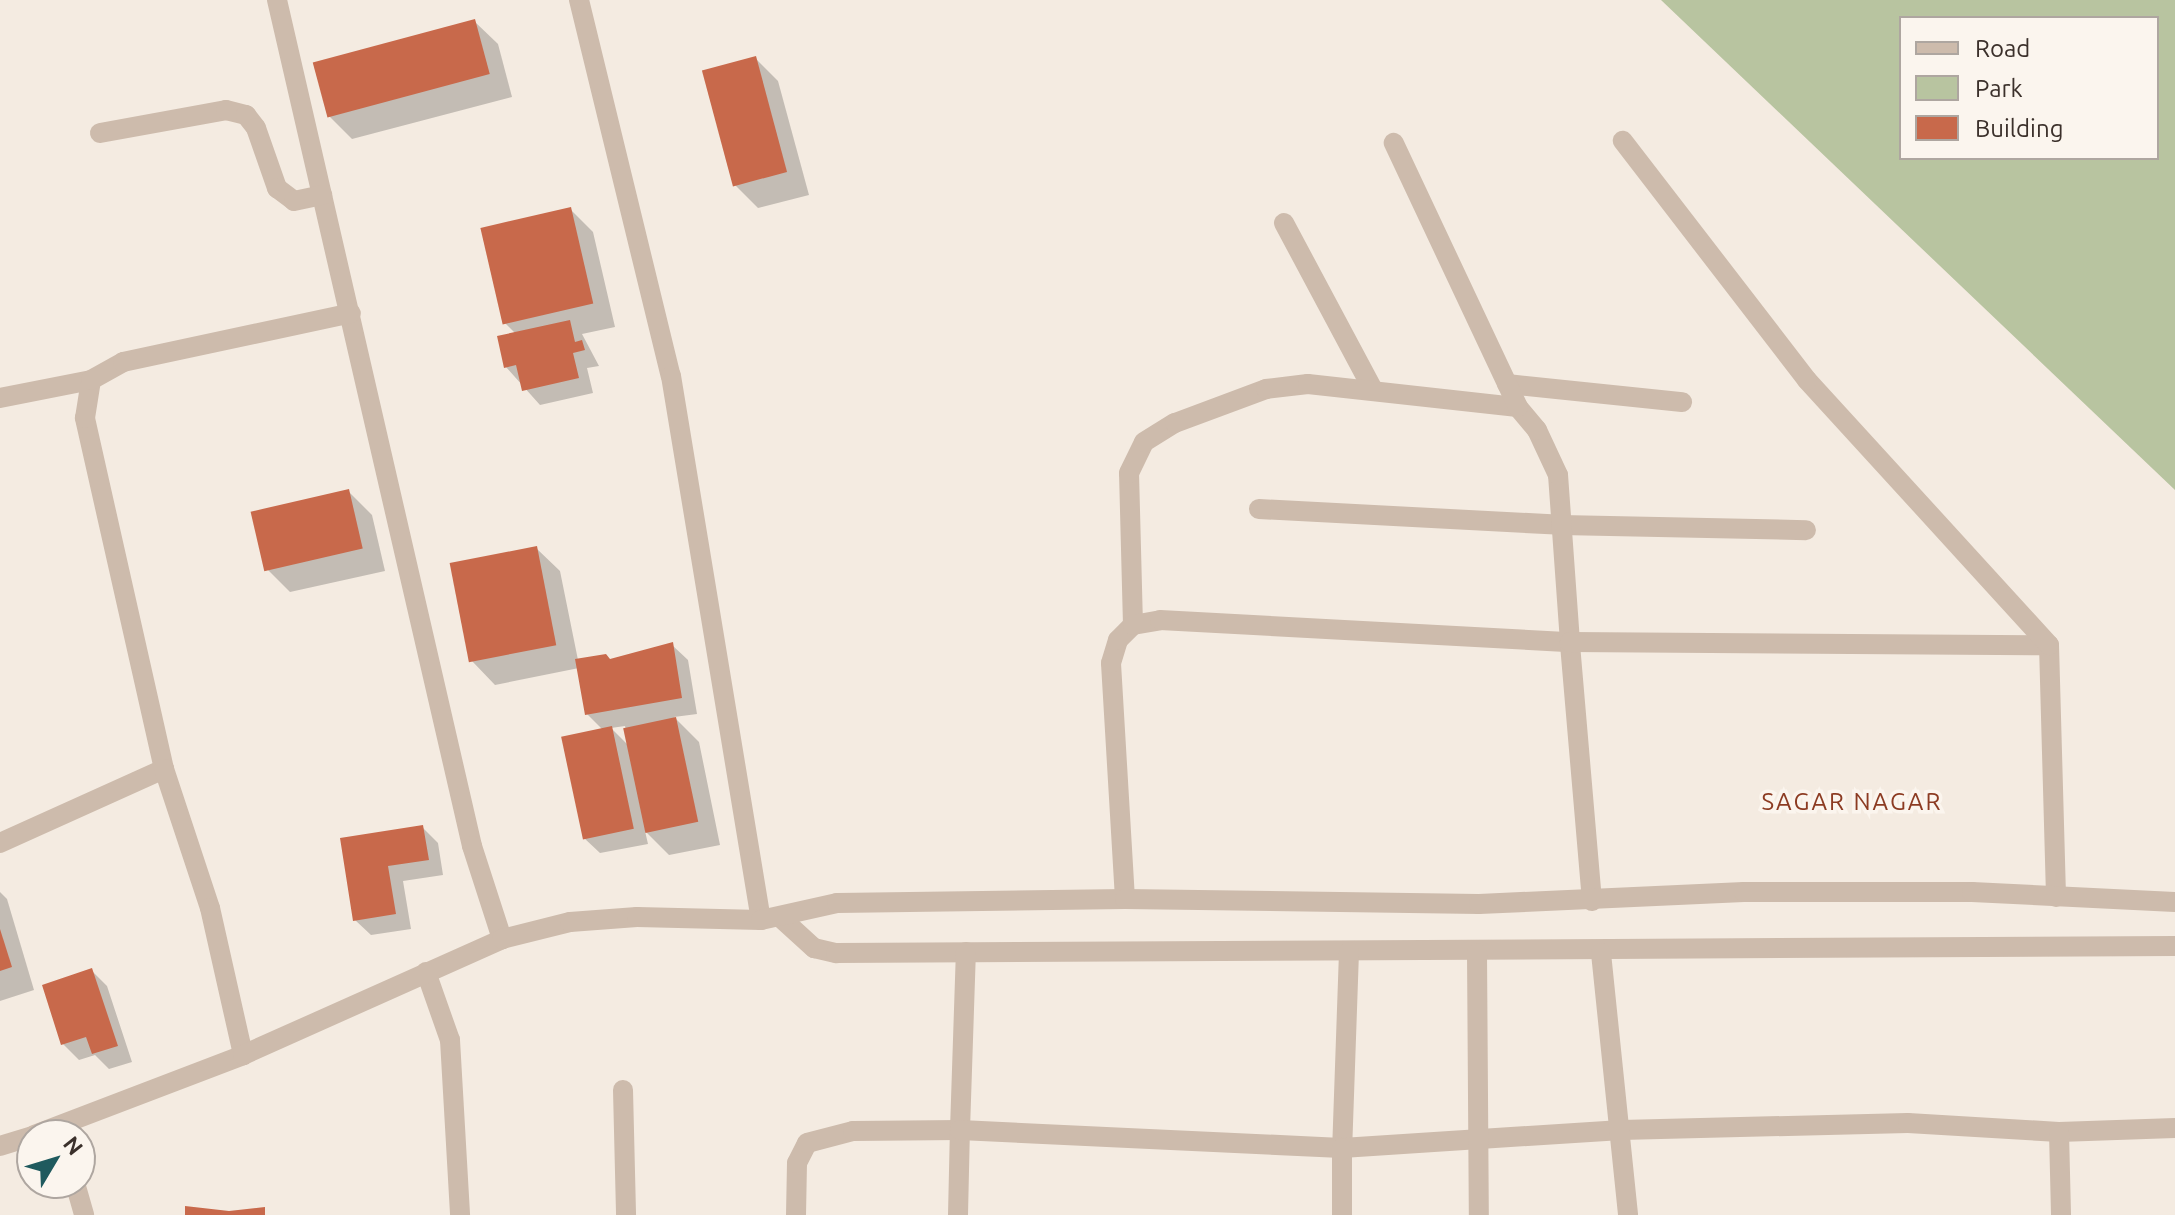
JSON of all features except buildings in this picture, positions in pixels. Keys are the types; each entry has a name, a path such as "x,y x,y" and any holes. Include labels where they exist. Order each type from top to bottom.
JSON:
{"street":[{"path":"277,0 472,846 502,939"},
{"path":"579,0 671,376 771,919 814,948 836,953 1601,953 2175,946"},
{"path":"100,133 226,110 246,115 256,128 277,188 294,201 322,195"},
{"path":"1623,141 1807,380 2049,645 2056,897"},
{"path":"1394,143 1518,407 1537,430 1558,475 1592,901"},
{"path":"1284,223 1372,388"},
{"path":"0,398 91,380 123,362 351,313"},
{"path":"91,380 85,418 164,769 210,908 243,1055"},
{"path":"1133,625 1129,473 1144,442 1175,423 1266,389 1308,384 1372,388 1518,407"},
{"path":"1507,384 1682,402"},
{"path":"1259,509 1561,525 1806,530"},
{"path":"1125,899 1111,663 1118,640 1133,625 1160,620 1570,642 2049,645"},
{"path":"0,843 164,769"},
{"path":"90,1119 243,1055 502,939 584,921 771,919 837,903 1125,899 1592,901 1759,892 2175,902"},
{"path":"958,1215 966,952"},
{"path":"1342,1215 1349,952"},
{"path":"1477,953 1479,1215"},
{"path":"1601,953 1628,1215"},
{"path":"426,972 450,1040 460,1215"},
{"path":"623,1090 626,1215"},
{"path":"796,1215 797,1163 807,1143 853,1131 960,1130 1342,1148 1621,1130 1908,1123 2059,1132 2175,1128"},
{"path":"2059,1132 2061,1215"}],"green space":[{"path":"1661,0 2175,0 2175,490"}],"district":[{"name":"SAGAR NAGAR","path":"1852,802"}]}
